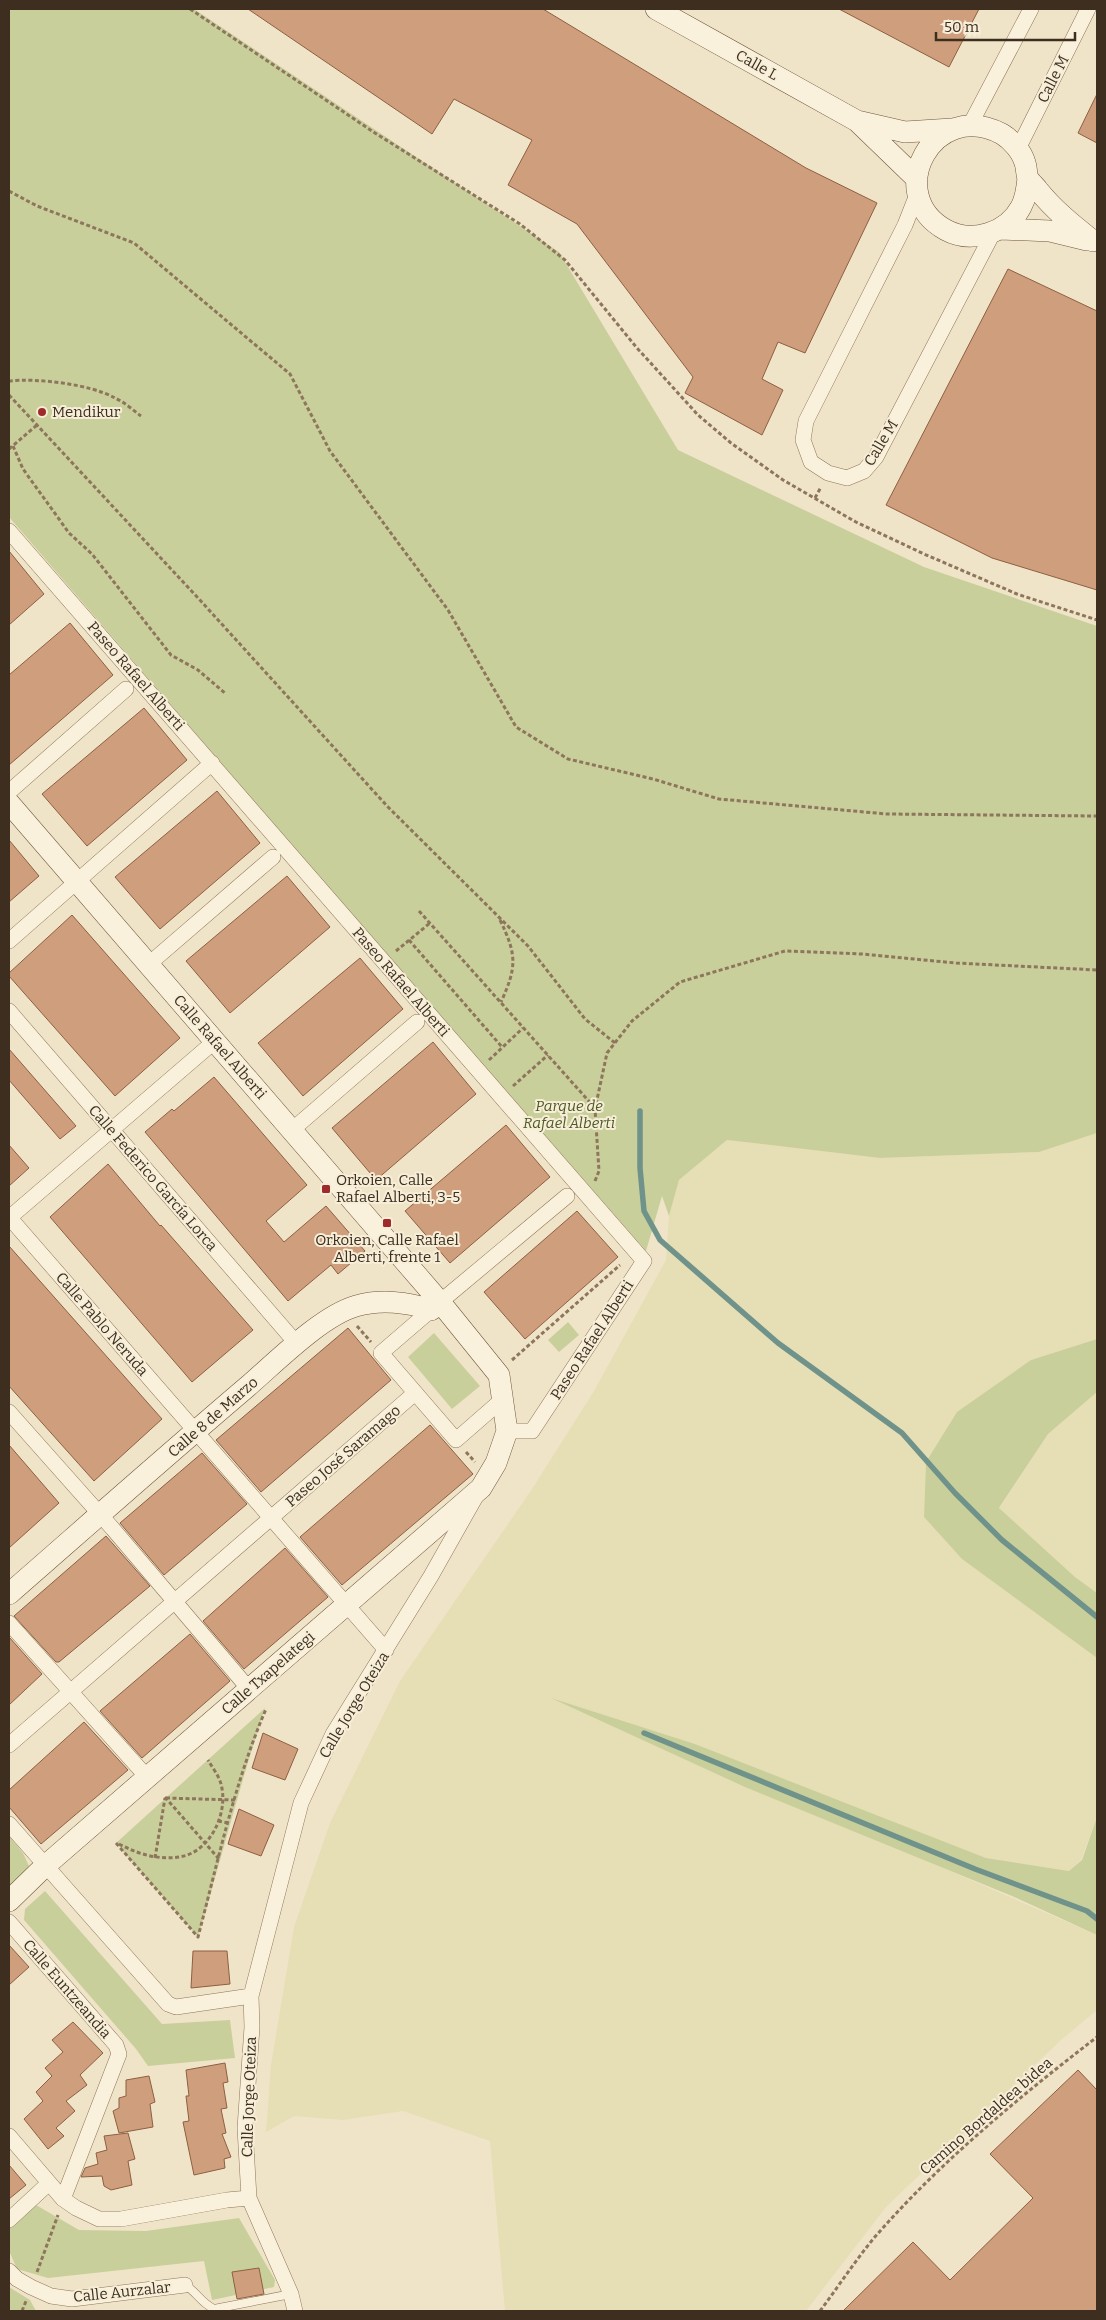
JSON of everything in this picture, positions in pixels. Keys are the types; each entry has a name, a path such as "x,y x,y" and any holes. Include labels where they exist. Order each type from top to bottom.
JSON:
{"street":[{"name":"Calle L","path":"656,9 857,121 905,132 961,127"},
{"path":"961,127 1031,9"},
{"name":"Calle M","path":"1018,149 1088,9"},
{"name":"Calle L","path":"857,121 917,186"},
{"path":"997,231 1013,219 1022,207 1027,193 1028,178 1025,162 1018,149 1005,136 988,127 961,127 938,137 927,148 920,163 917,186 928,214 946,230 961,235 978,236 997,231 1050,231 1095,242"},
{"path":"1028,178 1056,212 1095,242"},
{"name":"Calle M","path":"917,186 905,225 806,421 803,440 811,462 828,473 847,478 864,471 876,457 997,231"},
{"name":"Paseo Rafael Alberti","path":"9,531 644,1261 532,1431 507,1430"},
{"path":"9,792 126,689"},
{"path":"9,941 212,763"},
{"name":"Calle Rafael Alberti","path":"9,803 292,1130 436,1306 499,1375 507,1430"},
{"path":"149,964 273,858"},
{"name":"Calle Federico García Lorca","path":"9,1011 297,1344"},
{"path":"292,1130 417,1022"},
{"path":"9,1218 215,1041"},
{"path":"504,1399 456,1440 381,1353 566,1196"},
{"name":"Calle Pablo Neruda","path":"9,1218 195,1432"},
{"name":"Calle 8 de Marzo","path":"9,1594 297,1344 328,1320 356,1306 390,1302 436,1306"},
{"name":"Paseo José Saramago","path":"9,1745 415,1393"},
{"path":"9,1412 175,1601 249,1689"},
{"name":"Calle Txapelategi","path":"9,1902 46,1866 147,1777 481,1488 496,1463 507,1430"},
{"path":"195,1432 386,1650"},
{"name":"Calle Jorge Oteiza","path":"249,2198 245,2128 252,2027 251,1996 301,1803 333,1734 386,1650 481,1488"},
{"path":"9,1623 147,1777"},
{"path":"9,1824 168,2004 176,2007 251,1996"},
{"name":"Calle Euntzeandia","path":"9,1922 116,2045 119,2054 61,2205"},
{"path":"9,2136 49,2183 61,2205 76,2208 99,2218 121,2220 227,2200 249,2198 291,2294 295,2311"},
{"path":"9,2220 49,2183"},
{"name":"Calle Aurzalar","path":"9,2271 17,2279 51,2296 72,2299 185,2285"}],"lane":[{"name":"Calle Aurzalar","path":"185,2285 193,2290 203,2303 214,2309 291,2294"}],"path":[{"path":"190,9 367,127 520,224 565,260 637,348 698,415 731,443 783,480 856,522 924,554 1017,594 1097,620"},
{"path":"9,191 37,206 134,242 290,374 330,451 448,610 516,727 568,759 653,779 719,799 887,814 1097,816"},
{"path":"9,382 28,379 73,385 115,397 141,416"},
{"path":"9,394 387,806 528,946 584,1018 615,1043"},
{"path":"9,449 37,425"},
{"path":"13,446 23,469 70,533 92,554 171,655 198,670 226,694"},
{"path":"419,911 595,1108"},
{"path":"499,917 512,944 514,957 510,982 500,1002"},
{"path":"384,962 430,923"},
{"path":"409,940 502,1047"},
{"path":"589,1198 598,1171 595,1108 607,1052 632,1021 680,982 785,951 862,954 956,963 1097,970"},
{"path":"478,1070 524,1028"},
{"path":"501,1097 548,1055"},
{"path":"510,1361 635,1251"},
{"path":"354,1321 381,1353"},
{"path":"208,1760 221,1784 222,1811 215,1830 199,1848 180,1857 155,1858 136,1853 116,1843 198,1936 228,1824 258,1728 266,1709"},
{"path":"166,1798 236,1800"},
{"path":"166,1798 218,1859"},
{"path":"155,1858 166,1798"},
{"path":"218,1821 228,1824"},
{"name":"Camino Bordaldea bidea","path":"820,2311 874,2239 944,2165 1013,2105 1097,2037"},
{"path":"35,2278 61,2205"},
{"path":"22,2311 27,2298"}],"shaded area":[{"path":"1097,1133 1097,1339 1031,1360 926,1462 924,1517 962,1559 1097,1658 1097,1817 1081,1860 1069,1871 986,1858 695,1744 557,1700 1097,1935 1097,2010 1061,2040 886,2207 806,2311 505,2311 490,2141 403,2111 343,2120 294,2116 266,2132 271,2065 294,1927 330,1823 400,1681 532,1489 594,1391 666,1260 669,1216 679,1180 727,1140 880,1158 1039,1152"},
{"path":"1097,1392 1097,1593 1075,1577 999,1509 1048,1434"}],"green space":[{"name":"Parque de Rafael Alberti","path":"9,9 194,9 559,252 678,450 924,567 1097,626 1097,1133 1039,1152 880,1158 727,1140 679,1180 669,1216 662,1196 646,1251 345,907 9,517"},
{"path":"568,1322 579,1335 559,1352 548,1340"},
{"path":"434,1333 480,1386 452,1409 408,1357"},
{"path":"1097,1339 1097,1392 1048,1434 999,1508 1075,1577 1097,1593 1097,1658 962,1559 924,1517 926,1462 957,1412 1031,1360"},
{"path":"551,1698 695,1744 986,1858 1069,1871 1082,1860 1097,1817 1097,1935 1012,1896 745,1787"},
{"path":"265,1708 247,1765 198,1937 116,1843"},
{"path":"9,1836 23,1853 29,1866 25,1877 9,1891"},
{"path":"45,1891 162,2024 230,2020 235,2058 148,2066 136,2049 24,1920 25,1909"},
{"path":"36,2205 79,2230 146,2231 239,2218 275,2280 274,2287 212,2300 204,2261 48,2278 17,2269 10,2253 9,2228"},
{"path":"9,2287 30,2300 36,2311 9,2311"}],"building":[{"path":"248,9 543,9 806,168 877,203 805,353 778,342 762,379 783,390 762,435 685,393 693,377 577,224 508,185 532,140 454,99 432,134"},
{"path":"839,9 979,9 949,67"},
{"path":"1097,94 1097,143 1078,133"},
{"path":"1008,269 1097,311 1097,590 992,558 886,505"},
{"path":"9,551 44,594 9,625"},
{"path":"70,623 113,675 9,765 9,675"},
{"path":"144,708 187,760 87,846 42,794"},
{"path":"217,791 260,843 160,929 115,877"},
{"path":"9,840 39,876 9,902"},
{"path":"287,876 330,927 230,1013 186,961"},
{"path":"72,915 180,1038 115,1096 9,976 9,973"},
{"path":"360,958 403,1009 303,1096 258,1043"},
{"path":"433,1042 476,1094 376,1180 332,1128"},
{"path":"9,1049 76,1126 60,1139 9,1080"},
{"path":"214,1077 307,1185 266,1221 284,1242 326,1206 365,1251 338,1274 331,1265 288,1301 145,1132 172,1109 174,1111"},
{"path":"506,1125 550,1177 450,1263 405,1211"},
{"path":"9,1145 29,1168 9,1186"},
{"path":"108,1164 160,1226 253,1330 192,1382 50,1217"},
{"path":"577,1211 618,1257 525,1339 484,1292"},
{"path":"9,1246 162,1419 94,1481 9,1386"},
{"path":"348,1328 391,1380 261,1492 216,1440"},
{"path":"430,1425 473,1474 342,1585 300,1537"},
{"path":"9,1445 59,1503 9,1548"},
{"path":"202,1453 247,1504 164,1575 120,1523"},
{"path":"106,1536 150,1586 59,1662 56,1662 14,1616"},
{"path":"285,1548 328,1597 244,1669 203,1621"},
{"path":"190,1634 230,1681 142,1758 100,1711"},
{"path":"9,1637 42,1674 9,1705"},
{"path":"84,1722 128,1770 41,1844 9,1807 9,1790"},
{"path":"263,1733 298,1749 285,1780 252,1768"},
{"path":"239,1809 274,1825 261,1856 228,1844"},
{"path":"9,1945 29,1967 9,1985"},
{"path":"193,1951 227,1951 230,1984 191,1988"},
{"path":"73,2022 103,2053 80,2075 87,2085 66,2101 75,2111 56,2128 64,2136 48,2149 24,2119 43,2101 36,2092 52,2076 45,2068 63,2052 52,2040"},
{"path":"225,2063 228,2082 223,2083 227,2108 221,2109 226,2133 222,2134 231,2157 224,2159 225,2168 194,2175 183,2122 189,2121 186,2096 189,2096 186,2070"},
{"path":"1078,2070 1097,2090 1097,2311 843,2311 913,2242 950,2280 1033,2198 990,2154"},
{"path":"149,2076 155,2102 150,2104 153,2127 119,2133 113,2111 119,2108 119,2098 126,2096 126,2080"},
{"path":"128,2133 135,2159 128,2161 132,2185 111,2190 104,2186 102,2176 81,2177 85,2168 98,2164 96,2153 107,2150 104,2136"},
{"path":"9,2165 26,2185 9,2199"},
{"path":"259,2268 264,2294 237,2299 232,2272"}],"waterway":[{"path":"640,1111 640,1168 644,1211 660,1240 778,1343 902,1433 955,1493 1002,1540 1097,1617"},
{"path":"644,1733 975,1869 1087,1911 1097,1919"}],"place":[{"name":"Mendikur","path":"42,412"},
{"name":"Orkoien, Calle Rafael Alberti, 3-5","path":"326,1189"},
{"name":"Orkoien, Calle Rafael Alberti, frente 1","path":"387,1223"}]}
